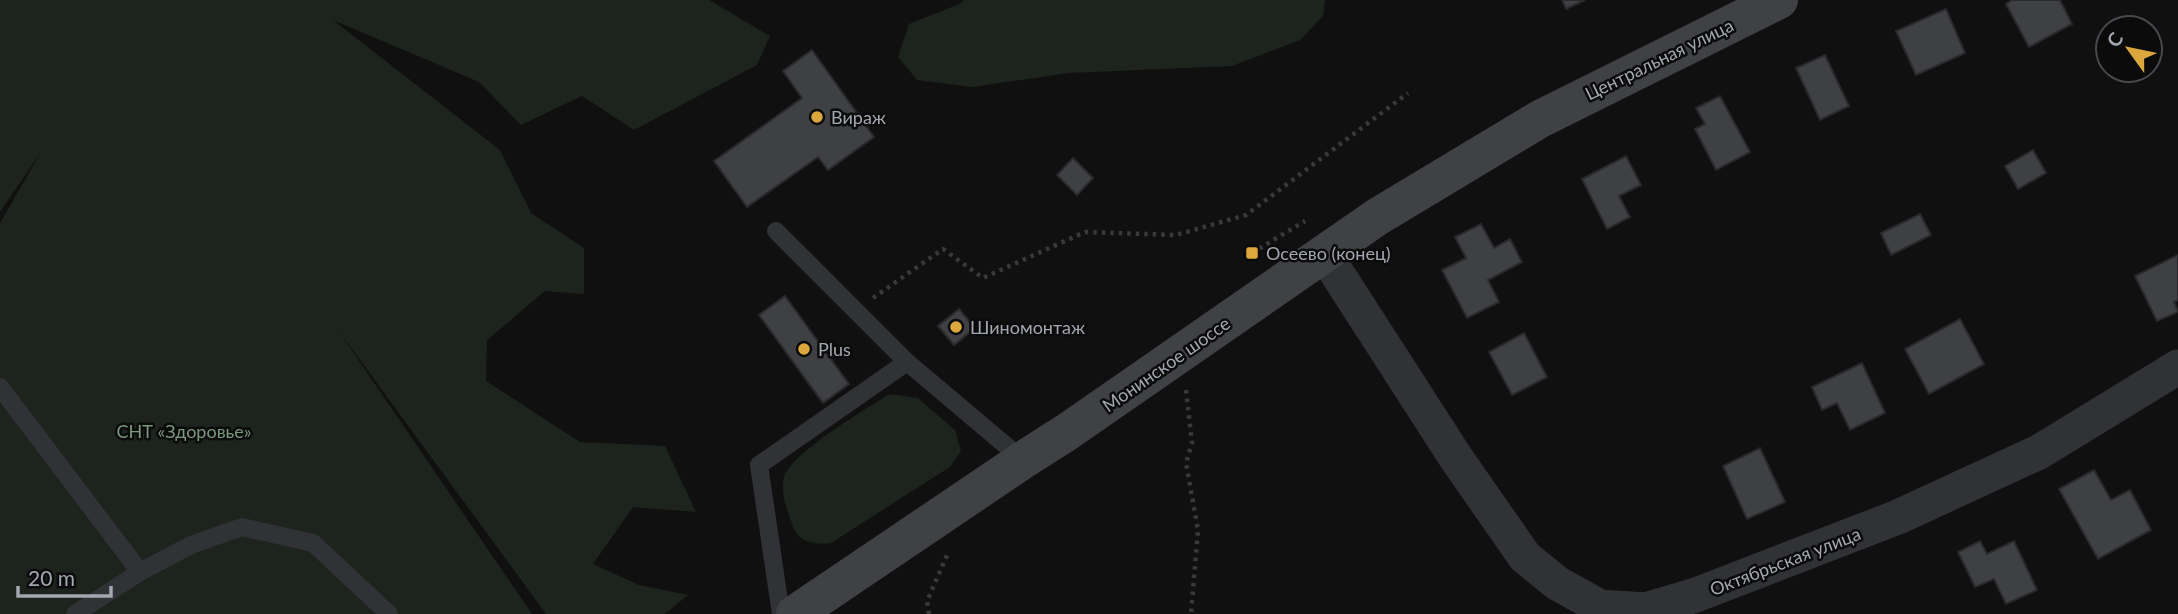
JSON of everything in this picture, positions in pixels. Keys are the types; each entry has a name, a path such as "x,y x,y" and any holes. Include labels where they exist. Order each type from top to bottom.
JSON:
{"main road":[{"name":"Центральная улица","path":"1540,119 1779,0"},
{"name":"Монинское шоссе","path":"795,614 1079,425 1377,217 1540,119"}],"street":[{"name":"Октябрьская улица","path":"1324,253 1456,458 1525,557 1558,583 1600,607 1649,612 1910,512 2039,452 2178,367"}],"lane":[{"path":"776,231 906,362 1023,460"},
{"path":"781,614 759,465 906,362"},
{"path":"0,387 139,572"},
{"path":"75,614 139,572 191,545 242,527 313,543 389,614"}],"path":[{"path":"855,311 943,248 983,278 1085,232 1176,235 1246,215 1408,93"},
{"path":"1185,385 1192,443 1186,463 1198,530 1192,614"}],"green space":[{"name":"СНТ «Здоровье»","path":"0,0 709,0 770,36 757,65 634,130 582,96 521,125 479,82 333,20 500,150 531,213 584,248 584,294 545,291 487,340 486,381 580,442 665,446 696,512 633,507 593,564 639,585 688,595 665,614 546,614 338,330 532,614 0,614 0,223 41,152 0,212"},
{"path":"963,0 1325,0 1323,16 1300,40 1232,66 1069,73 972,87 917,80 898,57 909,24 962,3"},
{"path":"889,394 918,398 955,430 961,451 950,467 831,543 807,541 794,530 783,495 784,477 800,456 814,444"}],"building":[{"path":"1562,0 1585,0 1566,9"},
{"path":"2012,0 2060,0 2072,24 2029,47 2006,4"},
{"path":"1946,9 1965,53 1916,75 1896,31"},
{"name":"Вираж","path":"812,50 874,137 828,170 818,157 747,207 714,161 802,98 783,71"},
{"path":"1825,55 1849,106 1820,120 1796,68"},
{"path":"1720,96 1750,152 1716,170 1695,129 1705,124 1696,108"},
{"path":"2033,150 2046,173 2018,189 2005,166"},
{"path":"1626,156 1641,185 1619,196 1630,217 1607,229 1582,179"},
{"path":"1073,158 1093,178 1077,195 1057,175"},
{"path":"1920,214 1931,235 1891,255 1881,233"},
{"path":"1481,224 1494,248 1510,239 1522,262 1488,280 1499,302 1467,318 1442,270 1466,258 1455,237"},
{"path":"2178,255 2178,300 2174,302 2178,312 2157,321 2135,276"},
{"name":"Plus","path":"785,296 849,384 823,403 759,315"},
{"name":"Шиномонтаж","path":"959,309 975,328 954,345 938,326"},
{"path":"1960,319 1984,364 1929,394 1905,349"},
{"path":"1524,333 1547,377 1512,395 1489,352"},
{"path":"1862,363 1885,413 1850,430 1837,403 1822,410 1812,387"},
{"path":"1760,448 1785,502 1747,519 1723,466"},
{"path":"2094,470 2111,500 2130,490 2151,530 2098,559 2059,489"},
{"path":"1980,541 1987,554 2014,541 2037,590 2006,604 1994,579 1975,587 1958,552"}],"place":[{"name":"Вираж","path":"817,117"},
{"name":"Осеево (конец)","path":"1252,253"},
{"name":"Шиномонтаж","path":"956,327"},
{"name":"Plus","path":"804,349"}]}
